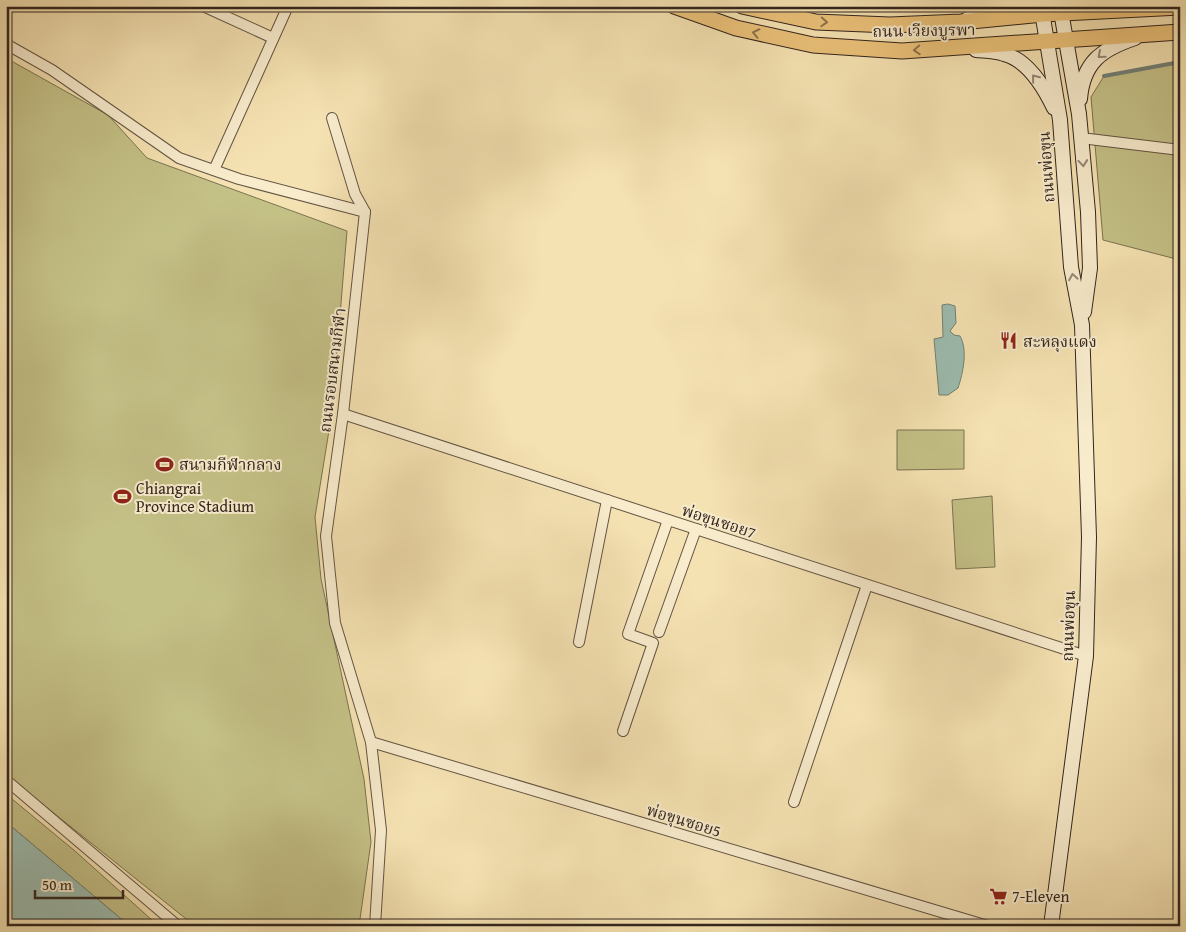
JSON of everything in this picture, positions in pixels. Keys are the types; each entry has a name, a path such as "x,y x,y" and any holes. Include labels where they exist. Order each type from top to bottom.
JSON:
{"main road":[{"name":"ถนน เวียงบูรพา","path":"674,6 736,28 813,45 902,51 1180,32"},
{"name":"ถนน เวียงบูรพา","path":"742,6 816,22 890,25 961,22 1042,10 1180,7"},
{"path":"961,22 994,6"},
{"name":"ถนนพ่อขุน","path":"1042,10 1060,120 1071,266 1082,325 1088,537 1086,656 1051,926"},
{"name":"ถนนพ่อขุน","path":"1060,10 1079,114 1088,212 1090,268 1082,325"},
{"path":"1079,114 1081,87 1088,69 1099,55 1113,46 1145,34"},
{"path":"966,48 1006,54 1023,64 1048,96 1060,120"}],"street":[{"path":"203,6 273,38"},
{"path":"214,170 288,6"},
{"path":"6,44 52,70 179,158 214,170 365,212"},
{"path":"332,118 355,194 365,212"},
{"path":"1081,138 1180,150"},
{"name":"ถนนรอบสนามกีฬา","path":"365,212 343,414 326,536 335,623 371,742 380,830 375,926"},
{"name":"พ่อขุนซอย7","path":"343,414 1086,656"},
{"path":"579,642 607,500"},
{"path":"623,731 653,643 628,634 668,520"},
{"path":"659,632 696,529"},
{"path":"794,802 867,584"},
{"name":"พ่อขุนซอย5","path":"371,742 988,926"},
{"path":"6,780 178,926"}],"shaded area":[{"name":"สนามกีฬากลาง","path":"6,58 108,115 147,158 347,231 332,412 315,517 321,579 364,779 371,842 359,926 195,926 6,775"},
{"path":"1180,63 1180,260 1103,240 1091,97 1104,76"},
{"path":"942,305 955,306 956,323 950,331 954,335 960,336 964,348 964,362 958,388 948,395 939,395 934,339 943,337"},
{"path":"897,430 964,430 964,469 897,470"},
{"path":"992,496 995,567 956,569 952,500"},
{"path":"6,794 75,851 153,921 150,926 126,926 126,923 6,822"},
{"path":"6,822 126,923 126,926 6,926"}],"waterway":[{"path":"1104,76 1180,62"}],"place":[{"name":"สะหลุงแดง","path":"1009,341"},
{"name":"สนามกีฬากลาง","path":"165,464"},
{"name":"Chiangrai Province Stadium","path":"122,497"},
{"name":"7-Eleven","path":"998,896"}]}
